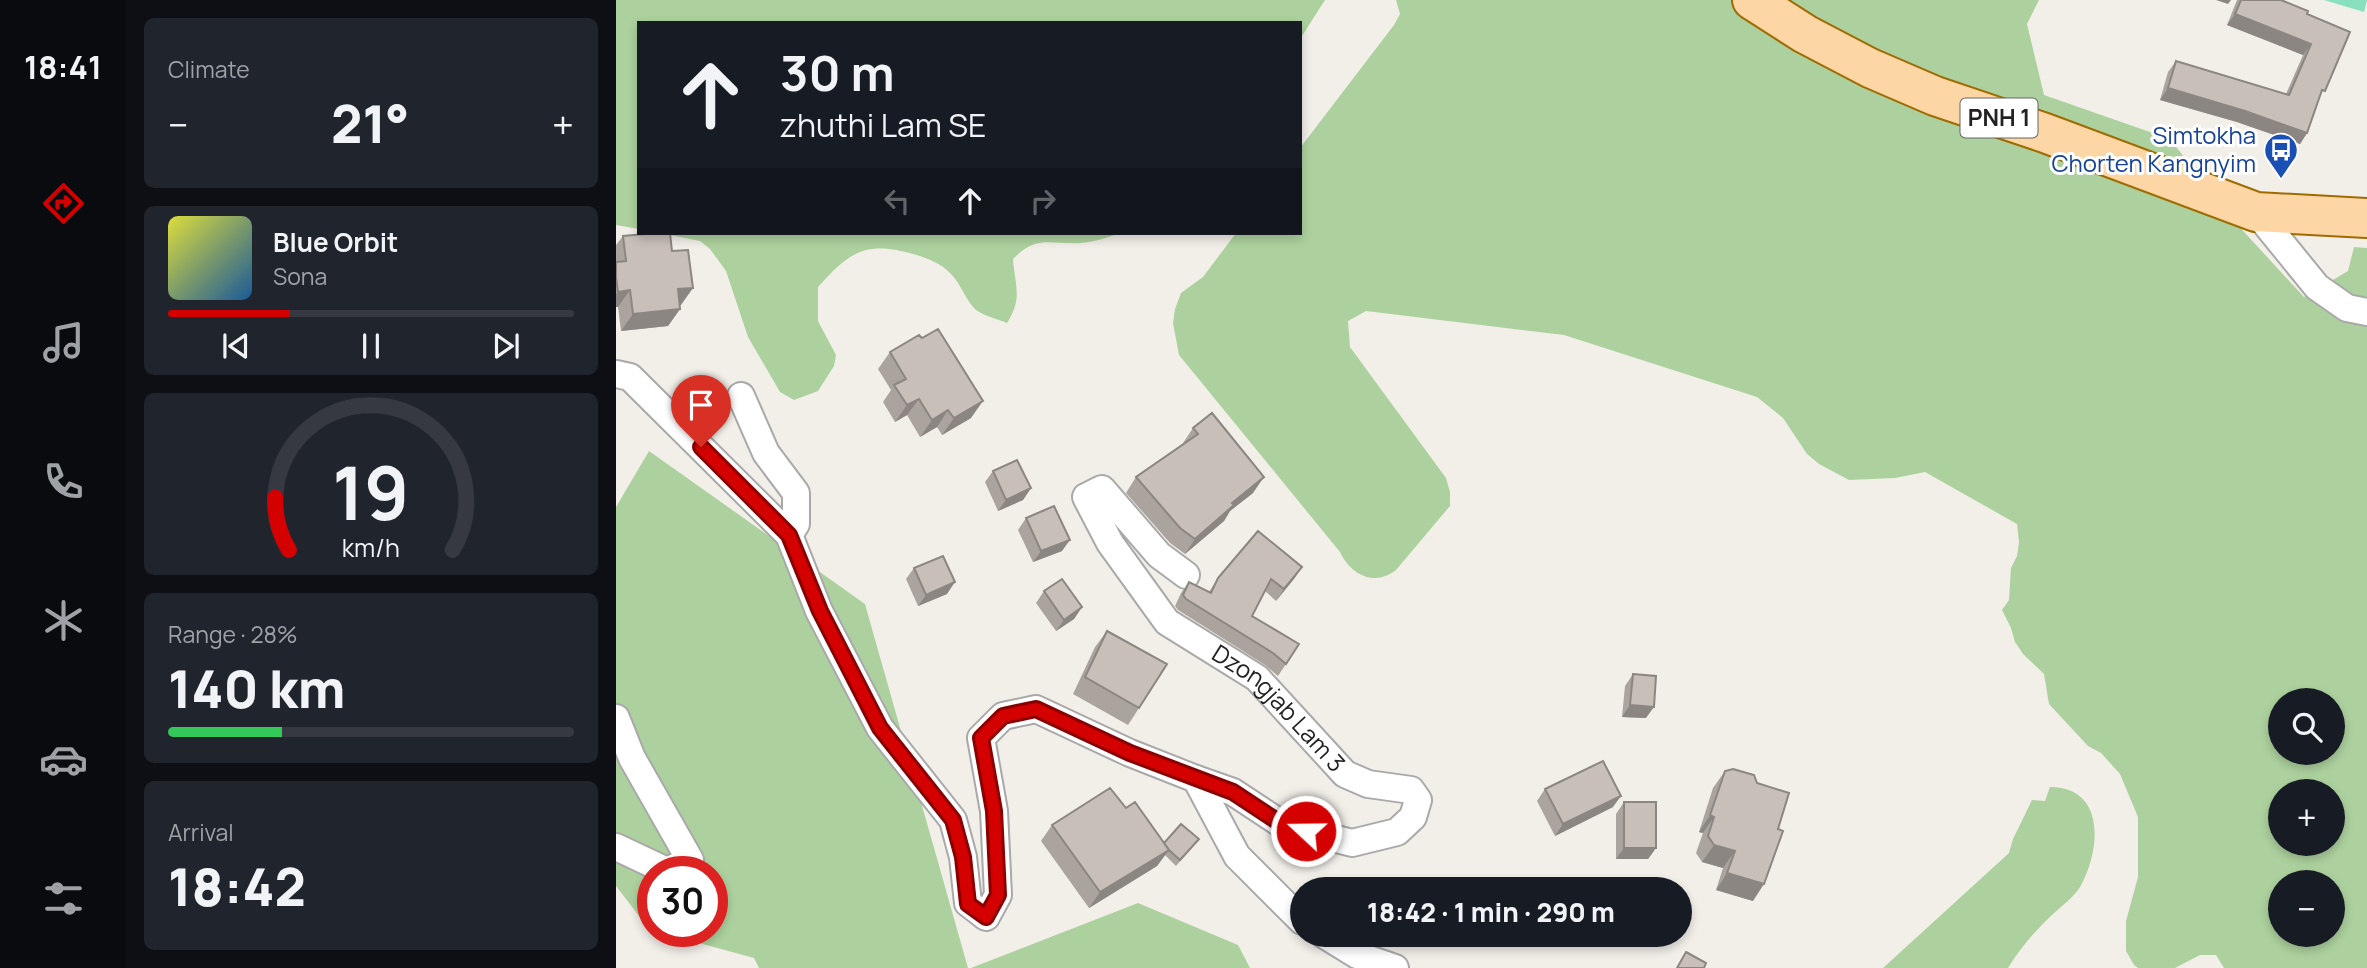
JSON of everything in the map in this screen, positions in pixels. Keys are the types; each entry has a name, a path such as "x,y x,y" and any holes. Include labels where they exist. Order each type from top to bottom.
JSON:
{"main road":[{"name":"PNH 1","path":"1752,0 1827,45 1913,87 2256,212 2367,218"}],"street":[{"path":"2256,212 2317,287 2347,308 2367,312"},
{"path":"616,374 630,377 789,535 820,611 880,728 953,820 963,857 968,904 986,917 998,895 994,811 981,738 1003,716 1036,709 1130,753 1196,779 1237,856 1290,909"},
{"path":"741,396 766,453 796,493 796,524 789,535"},
{"name":"Dzongjab Lam 3","path":"1186,575 1159,555 1102,489 1086,497 1110,543 1167,622 1257,678 1345,774 1368,785 1412,790 1418,800 1413,817 1396,832 1352,843 1283,825 1233,792 1196,779"},
{"path":"616,718 632,758 690,860 667,871 616,847"},
{"path":"1344,947 1357,955 1395,968"}],"green space":[{"path":"616,0 1325,0 1302,36 1302,21 637,21 637,229 616,225"},
{"path":"1396,0 2039,0 2027,24 2044,95 2170,139 2234,221 2304,297 2348,271 2354,247 2367,248 2367,968 2224,968 2216,955 2200,955 2175,968 2138,968 2134,965 2126,951 2126,921 2138,877 2138,817 2120,774 2101,753 2088,746 2049,704 2044,674 2023,654 2015,642 2002,610 2009,600 2011,568 2017,556 2017,524 1925,472 1895,478 1849,480 1819,464 1807,454 1783,418 1757,397 1564,335 1366,311 1348,321 1350,347 1446,478 1450,506 1396,570 1388,575 1372,578 1350,567 1179,355 1173,323 1181,293 1203,277 1234,235 1302,235 1302,145 1394,25 1400,14"},
{"path":"2324,0 2367,0 2364,12"},
{"path":"670,235 1114,235 1086,242 1037,243 1022,251 1013,259 1016,299 1007,323 976,310 951,274 929,259 883,249 871,249 850,257 818,287 818,321 836,355 834,366 818,391 794,400 780,392 748,337 726,271 710,249 700,241"},
{"path":"649,451 865,604 968,968 759,968 754,958 714,947 728,947 728,856 637,856 637,913 616,886 616,507"},
{"path":"2050,787 2068,790 2081,797 2090,809 2095,839 2092,856 2077,891 2034,933 2008,968 1883,968 2009,853 2032,800 2045,801"},
{"path":"1138,903 1238,945 1250,968 971,968"}],"building":[{"path":"2241,0 2281,0 2350,32 2325,91 2322,90 2307,133 2168,88 2176,61 2289,95 2311,44 2235,14"},
{"path":"670,235 672,251 688,250 693,288 678,289 680,309 633,314 630,290 618,292 616,278 616,262 626,261 623,236"},
{"path":"938,329 983,401 954,418 948,410 932,420 919,399 907,405 894,385 906,379 890,352 919,335 922,338"},
{"path":"1212,413 1264,477 1195,539 1180,528 1136,477 1198,434 1193,428"},
{"path":"1017,460 1031,488 1006,500 993,471"},
{"path":"1054,506 1070,540 1041,551 1026,518"},
{"path":"1258,531 1302,567 1284,589 1271,579 1252,616 1299,644 1286,664 1183,595 1189,582 1211,593 1218,578"},
{"path":"943,556 955,582 926,595 914,568"},
{"path":"1062,579 1082,607 1064,620 1044,591"},
{"path":"1107,631 1167,664 1139,708 1085,677"},
{"path":"1633,674 1656,676 1654,707 1630,705"},
{"path":"1603,761 1621,796 1563,824 1545,789"},
{"path":"1733,769 1754,775 1757,783 1789,793 1778,829 1783,831 1764,884 1727,873 1735,851 1714,845 1708,836 1714,817 1710,815 1725,771"},
{"path":"1110,788 1126,808 1135,802 1169,850 1100,892 1052,825"},
{"path":"1624,802 1656,802 1656,848 1624,848"},
{"path":"1181,824 1199,839 1180,860 1164,843"},
{"path":"1686,952 1706,963 1704,968 1677,968"}],"place":[{"name":"Simtokha Chorten Kangnyim","path":"2281,180"}],"route":[{"path":"701,447 789,535 820,611 880,728 953,820 963,857 968,904 986,917 998,895 994,811 981,738 1003,716 1036,709 1130,753 1233,792 1283,825 1306,831"}]}
